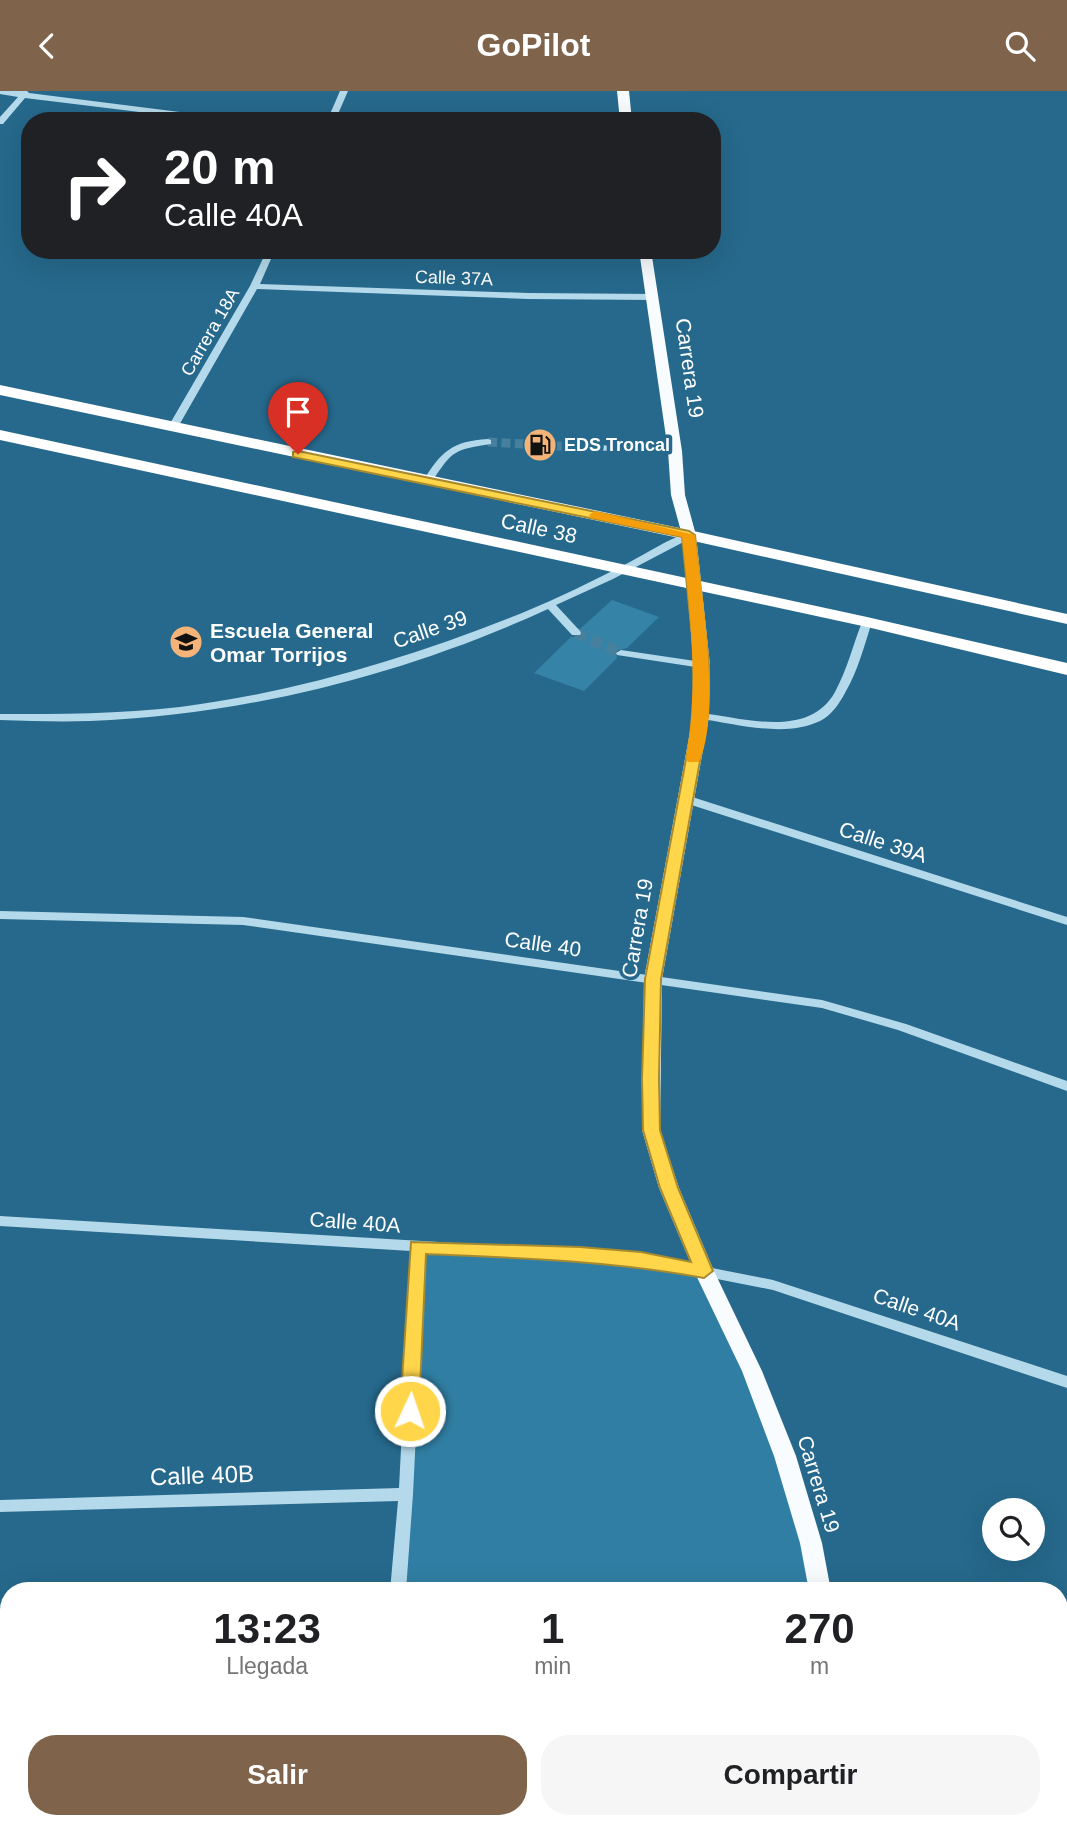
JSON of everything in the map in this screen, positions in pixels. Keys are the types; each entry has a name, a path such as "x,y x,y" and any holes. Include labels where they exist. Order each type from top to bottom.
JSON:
{"highway":[{"name":"Calle 38","path":"0,390 689,535 1067,619"},
{"name":"Calle 38","path":"0,435 867,622 1067,669"}],"main road":[{"path":"623,91 625,112"},
{"name":"Carrera 19","path":"647,259 675,451 678,495 689,535 702,665 701,716 653,979 652,1130 669,1188 704,1271 752,1371 785,1456 811,1543 818,1582"}],"street":[{"path":"335,112 344,91"},
{"path":"0,92 167,112"},
{"path":"0,122 24,93"},
{"name":"Carrera 18A","path":"173,427 267,259"},
{"name":"Calle 37A","path":"254,286 528,296 653,296"},
{"path":"428,481 439,462 455,447 464,443 488,442"},
{"path":"593,448 675,451"},
{"name":"Calle 39","path":"0,717 80,717 171,712 300,689 442,647 550,605 626,570 689,535"},
{"path":"550,605 576,633"},
{"path":"701,716 783,725 806,723 826,712 839,692 867,622"},
{"name":"Calle 39A","path":"686,799 1067,921"},
{"name":"Calle 40","path":"0,915 243,921 822,1004 902,1027 1067,1086"},
{"name":"Calle 40A","path":"0,1221 641,1259 773,1285 1067,1382"},
{"path":"399,1582 406,1494 418,1247"},
{"name":"Calle 40B","path":"0,1506 406,1494"}],"lane":[{"path":"621,653 702,665"}],"shaded area":[{"path":"418,1247 704,1271 752,1371 817,1582 399,1582"}],"building":[{"path":"612,600 659,617 627,648 615,651 617,658 584,691 534,673 571,637 582,636 581,628"}],"tunnel":[{"path":"488,442 593,448"},
{"path":"576,633 621,653"}],"slow traffic":[{"path":"595,515 689,535 702,665 701,716 693,758"}],"place":[{"name":"EDS Troncal","path":"540,445"},
{"name":"Escuela General Omar Torrijos","path":"186,642"}],"route":[{"path":"298,454 689,535 702,665 701,716 653,979 650,1079 652,1130 669,1188 704,1271 641,1259 418,1247 410,1411"}]}
